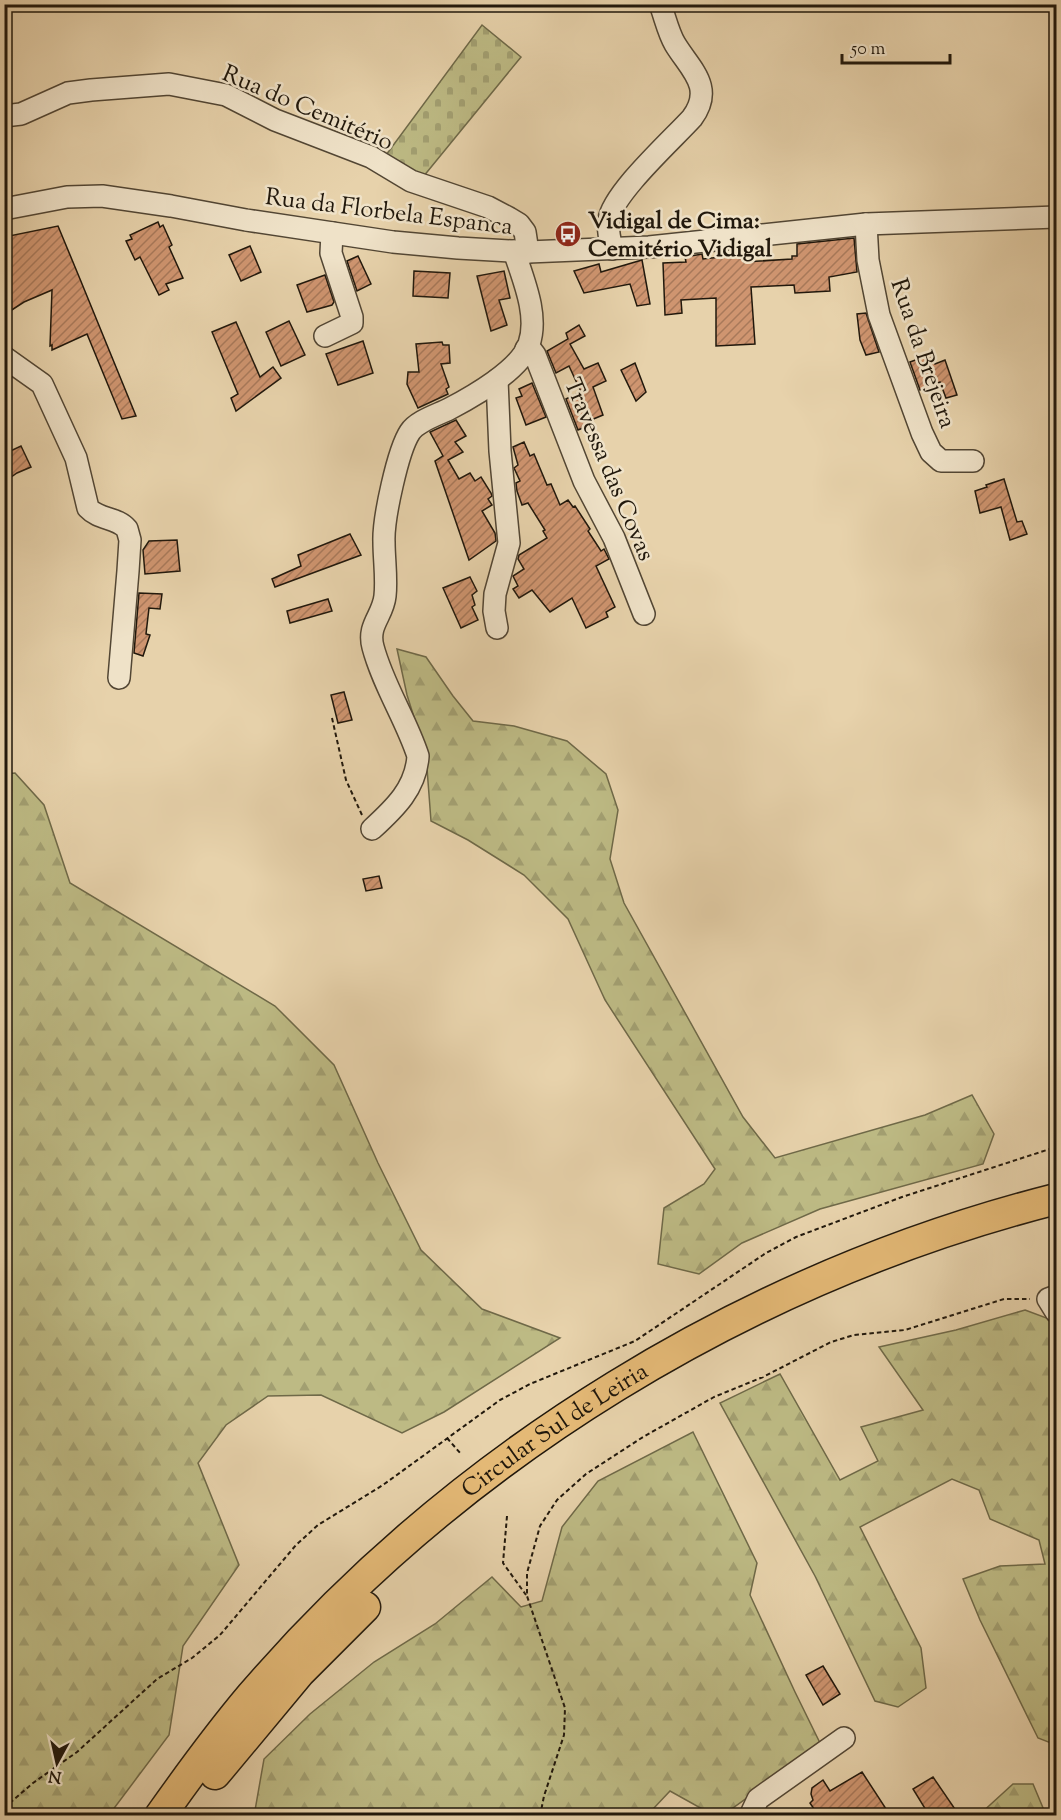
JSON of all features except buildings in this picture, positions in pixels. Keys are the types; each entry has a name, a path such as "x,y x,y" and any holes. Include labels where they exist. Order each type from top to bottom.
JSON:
{"highway":[{"name":"Circular Sul de Leiria","path":"159,1815 252,1696 308,1634 367,1576 464,1492 588,1403 690,1343 824,1278 953,1228 1056,1199"},
{"name":"Circular Sul de Leiria","path":"184,1815 210,1780 300,1672 389,1584 464,1517 609,1413 698,1361 770,1324 843,1291 940,1254 1056,1220"}],"street":[{"path":"612,249 609,220 615,205 631,184 697,112 701,95 700,82 675,42 660,4"},
{"name":"Rua do Cemitério","path":"4,116 21,114 68,93 91,90 169,84 226,94 275,120 371,157 411,181 488,207 519,224 525,232 521,251 531,317 531,330 526,349"},
{"name":"Rua da Florbela Espanca","path":"4,209 67,197 102,196 393,242 521,251 612,249 695,243 867,224 1053,213"},
{"name":"Rua da Brejeira","path":"867,224 868,260 879,315 922,433 931,452 941,461 973,461"},
{"path":"325,336 352,323 332,253 332,233"},
{"path":"372,829 394,809 409,789 417,770 418,756 372,646 372,625 382,610 386,593 384,540 394,478 404,446 411,430 497,380 526,349"},
{"name":"Travessa das Covas","path":"526,349 535,355 584,481 614,538 644,614"},
{"path":"4,357 42,384 76,458 88,508 92,513 116,521 128,529 130,540 128,572 118,678"},
{"path":"497,380 500,452 509,543 495,594 494,611 497,628"},
{"path":"750,1815 758,1799 844,1738"}],"path":[{"path":"332,718 346,780 364,819 372,829"},
{"path":"527,1596 527,1573 540,1526 557,1500 586,1474 643,1437 714,1397 763,1377 831,1342 854,1335 905,1330 1004,1299 1054,1302"},
{"path":"447,1438 461,1454"},
{"path":"507,1516 503,1563 527,1596 565,1708 564,1735 540,1815"}],"green space":[{"path":"482,25 521,57 423,177 386,155"},
{"path":"397,649 426,657 473,721 514,726 567,741 606,774 618,810 610,859 624,903 743,1117 775,1158 925,1115 972,1095 994,1134 983,1164 820,1209 742,1243 699,1274 658,1264 664,1208 704,1184 715,1169 605,1000 568,919 524,875 468,840 431,821 426,755 407,695"},
{"path":"15,773 44,805 70,883 275,1006 334,1065 378,1163 421,1250 482,1309 560,1338 444,1412 402,1433 321,1395 268,1396 226,1425 198,1463 239,1565 183,1646 169,1735 109,1815 5,1815 4,774"},
{"path":"1025,1310 1052,1320 1056,1326 1056,1745 1038,1738 980,1620 963,1579 1000,1566 1045,1564 1039,1540 990,1519 979,1490 952,1479 860,1527 921,1648 926,1688 898,1707 875,1701 815,1576 720,1403 780,1374 840,1480 878,1461 861,1427 923,1410 879,1347 956,1330"},
{"path":"693,1432 757,1563 750,1595 821,1745 723,1815 713,1815 670,1791 653,1809 657,1815 254,1816 264,1759 310,1714 374,1662 435,1624 492,1577 521,1607 542,1601 562,1527 598,1481"},
{"path":"1013,1784 1033,1784 1046,1815 979,1815"}],"place":[{"name":"Vidigal de Cima: Cemitério Vidigal","path":"568,234"}]}
